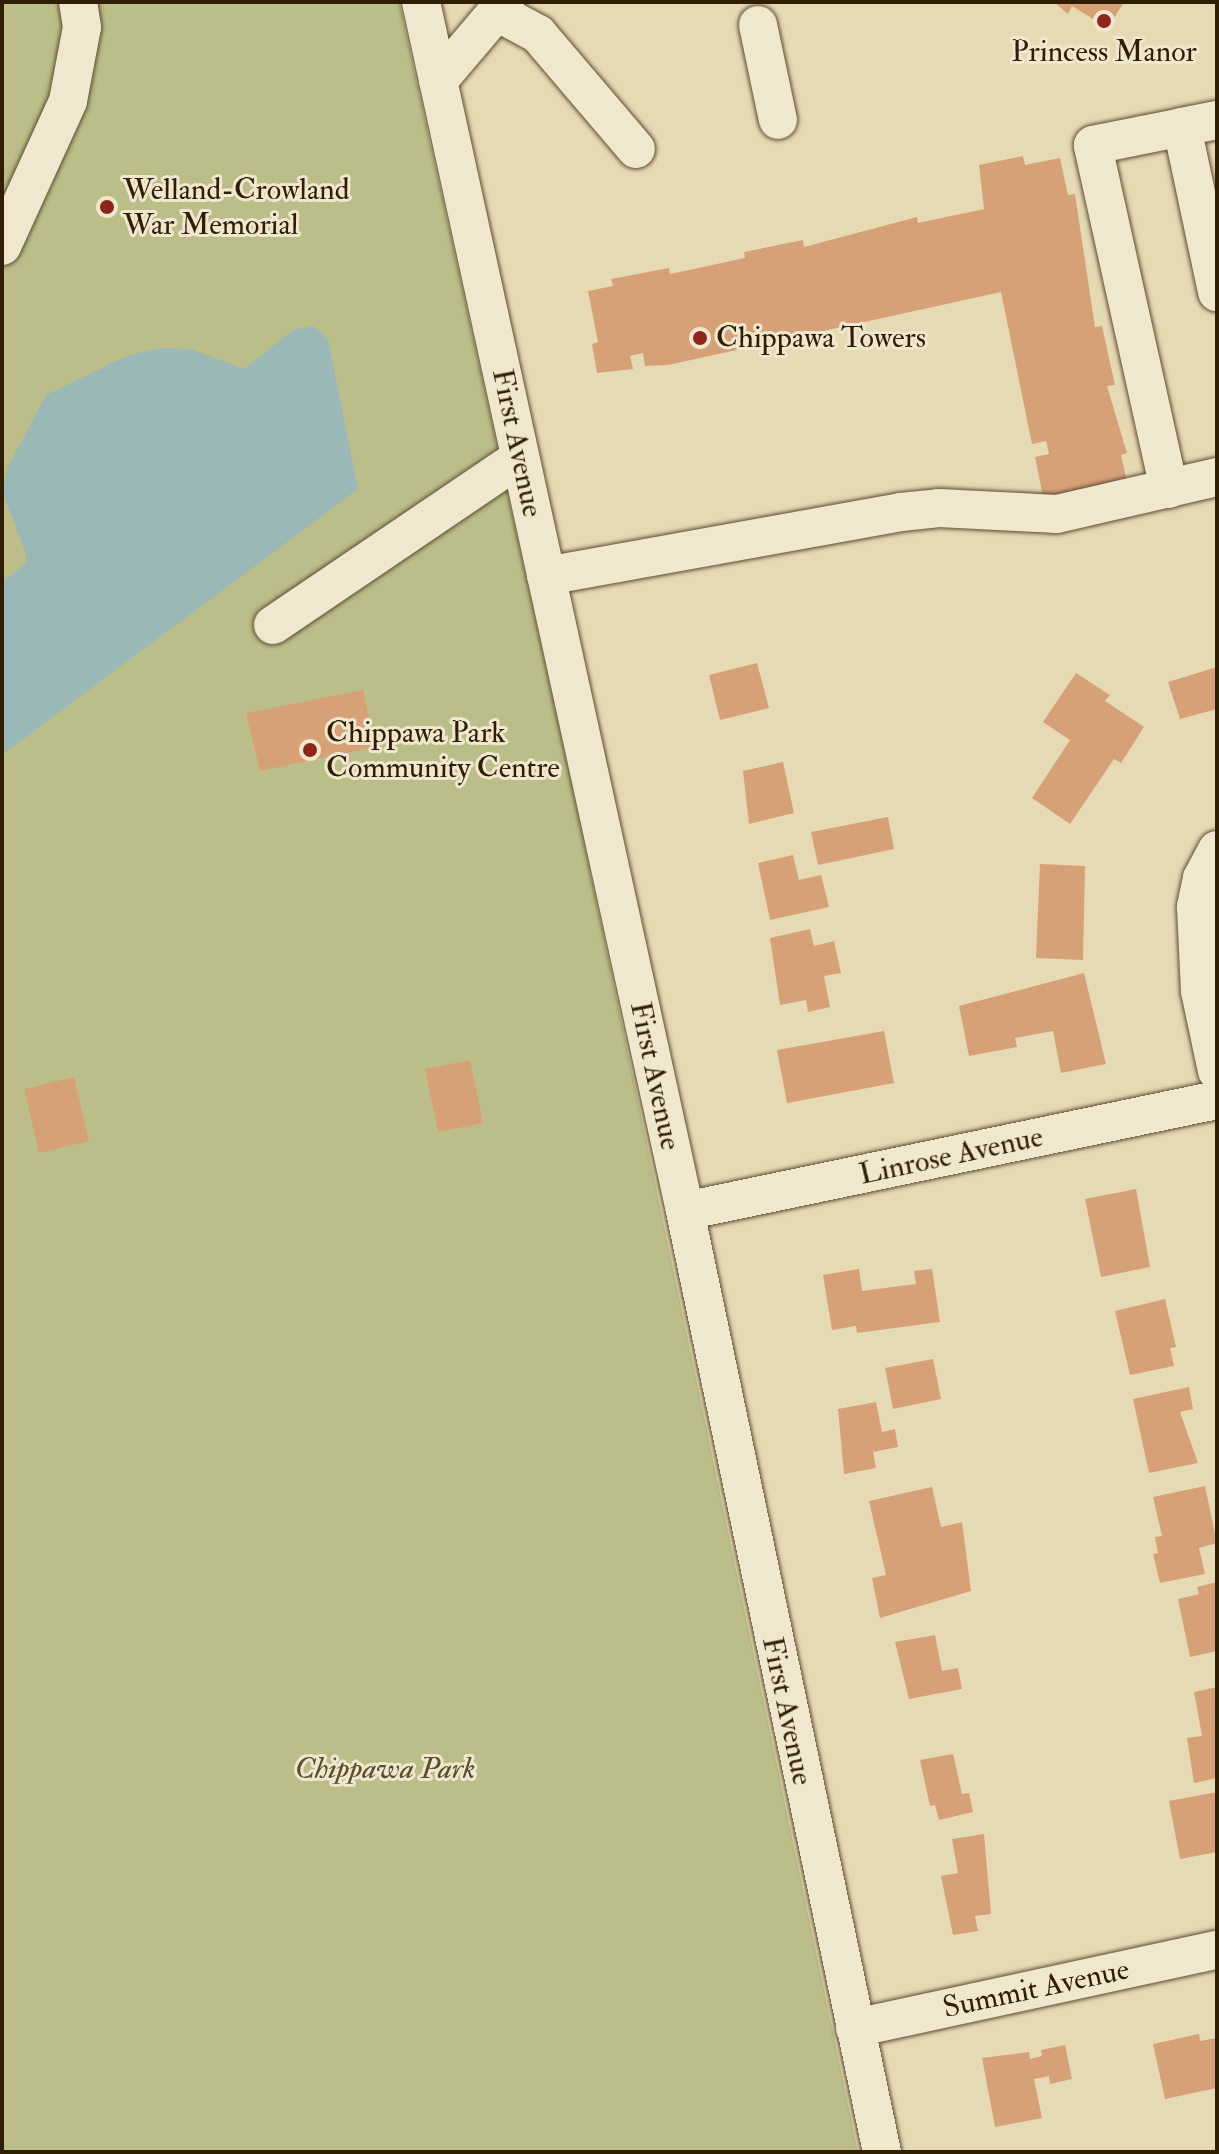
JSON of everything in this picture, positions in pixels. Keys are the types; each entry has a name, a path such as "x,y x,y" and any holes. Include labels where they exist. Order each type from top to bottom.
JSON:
{"street":[{"path":"2,246 68,101 82,27 78,2"},
{"name":"First Avenue","path":"421,2 685,1211 882,2152"},
{"path":"438,81 501,7 538,34 636,149"},
{"path":"758,25 778,120"},
{"path":"1169,489 1093,145 1200,124 1217,292"},
{"path":"273,625 520,458"},
{"path":"546,576 901,512 939,508 1057,514 1217,477"},
{"path":"1217,850 1202,878 1196,907 1200,991 1217,1071"},
{"name":"Linrose Avenue","path":"685,1211 1217,1100"},
{"name":"Summit Avenue","path":"855,2028 1217,1950"}],"green space":[{"name":"Chippawa Park","path":"2,2 399,2 570,776 858,2152 2,2152"}],"water":[{"path":"313,326 328,339 358,489 2,755 2,582 26,563 26,554 2,490 8,467 46,395 129,355 162,348 191,349 244,369 293,330"}],"building":[{"name":"Princess Manor","path":"1054,2 1124,2 1108,28 1072,6 1068,14"},
{"name":"Chippawa Towers","path":"1023,156 1025,165 1060,158 1068,195 1075,194 1095,327 1102,326 1115,385 1107,386 1127,453 1121,455 1130,494 1046,511 1035,457 1049,454 1046,441 1032,444 1001,292 668,365 645,366 643,353 630,356 633,369 597,373 592,344 598,342 588,291 613,286 611,279 669,268 670,274 745,258 744,252 803,240 804,247 917,217 918,223 984,209 979,165"},
{"path":"757,663 769,708 720,720 709,675"},
{"path":"1217,667 1217,709 1180,719 1168,682"},
{"path":"1076,673 1110,695 1105,701 1144,727 1121,763 1114,759 1070,824 1032,798 1070,740 1043,722"},
{"path":"363,690 375,747 260,771 246,713"},
{"path":"783,762 794,813 749,824 743,771"},
{"path":"888,817 894,849 818,865 811,832"},
{"path":"793,855 799,880 821,875 829,907 770,920 758,863"},
{"path":"1040,864 1085,866 1083,960 1036,958"},
{"path":"810,929 814,946 834,941 841,973 824,976 830,1007 808,1012 806,1000 780,1005 770,938"},
{"path":"1084,973 1106,1064 1061,1073 1053,1031 1015,1038 1017,1047 969,1056 959,1006"},
{"path":"884,1031 894,1083 787,1103 777,1050"},
{"path":"470,1060 483,1123 438,1132 425,1069"},
{"path":"74,1077 89,1141 39,1153 24,1089"},
{"path":"1136,1189 1150,1267 1101,1277 1085,1199"},
{"path":"859,1269 862,1291 916,1284 914,1271 932,1269 940,1322 857,1333 856,1326 832,1330 823,1275"},
{"path":"1165,1299 1176,1347 1170,1348 1174,1366 1130,1375 1115,1311"},
{"path":"933,1359 941,1399 893,1409 885,1368"},
{"path":"1189,1387 1193,1409 1180,1412 1198,1463 1149,1473 1133,1399"},
{"path":"876,1402 882,1432 895,1429 898,1447 873,1452 876,1468 844,1474 838,1409"},
{"path":"1205,1486 1217,1543 1199,1548 1205,1574 1160,1583 1153,1554 1158,1553 1155,1537 1162,1536 1153,1497"},
{"path":"932,1487 941,1527 962,1522 971,1591 880,1618 872,1578 886,1575 869,1501"},
{"path":"1217,1582 1217,1651 1190,1657 1178,1599 1199,1594 1197,1587"},
{"path":"935,1635 942,1671 958,1668 962,1689 909,1699 895,1642"},
{"path":"1217,1687 1217,1778 1194,1783 1187,1738 1202,1736 1194,1692"},
{"path":"953,1754 962,1794 969,1793 973,1812 939,1820 935,1805 930,1806 920,1760"},
{"path":"1217,1792 1217,1852 1180,1859 1169,1801"},
{"path":"984,1834 991,1914 975,1916 978,1931 953,1935 941,1876 958,1873 952,1839"},
{"path":"1199,2034 1200,2041 1217,2038 1217,2088 1165,2099 1153,2044"},
{"path":"1065,2045 1072,2079 1050,2084 1049,2076 1034,2079 1042,2118 995,2127 982,2058 1029,2052 1030,2059 1042,2056 1041,2050"}],"place":[{"name":"Princess Manor","path":"1104,21"},
{"name":"Welland-Crowland War Memorial","path":"107,207"},
{"name":"Chippawa Towers","path":"700,338"},
{"name":"Chippawa Park Community Centre","path":"310,750"}]}
